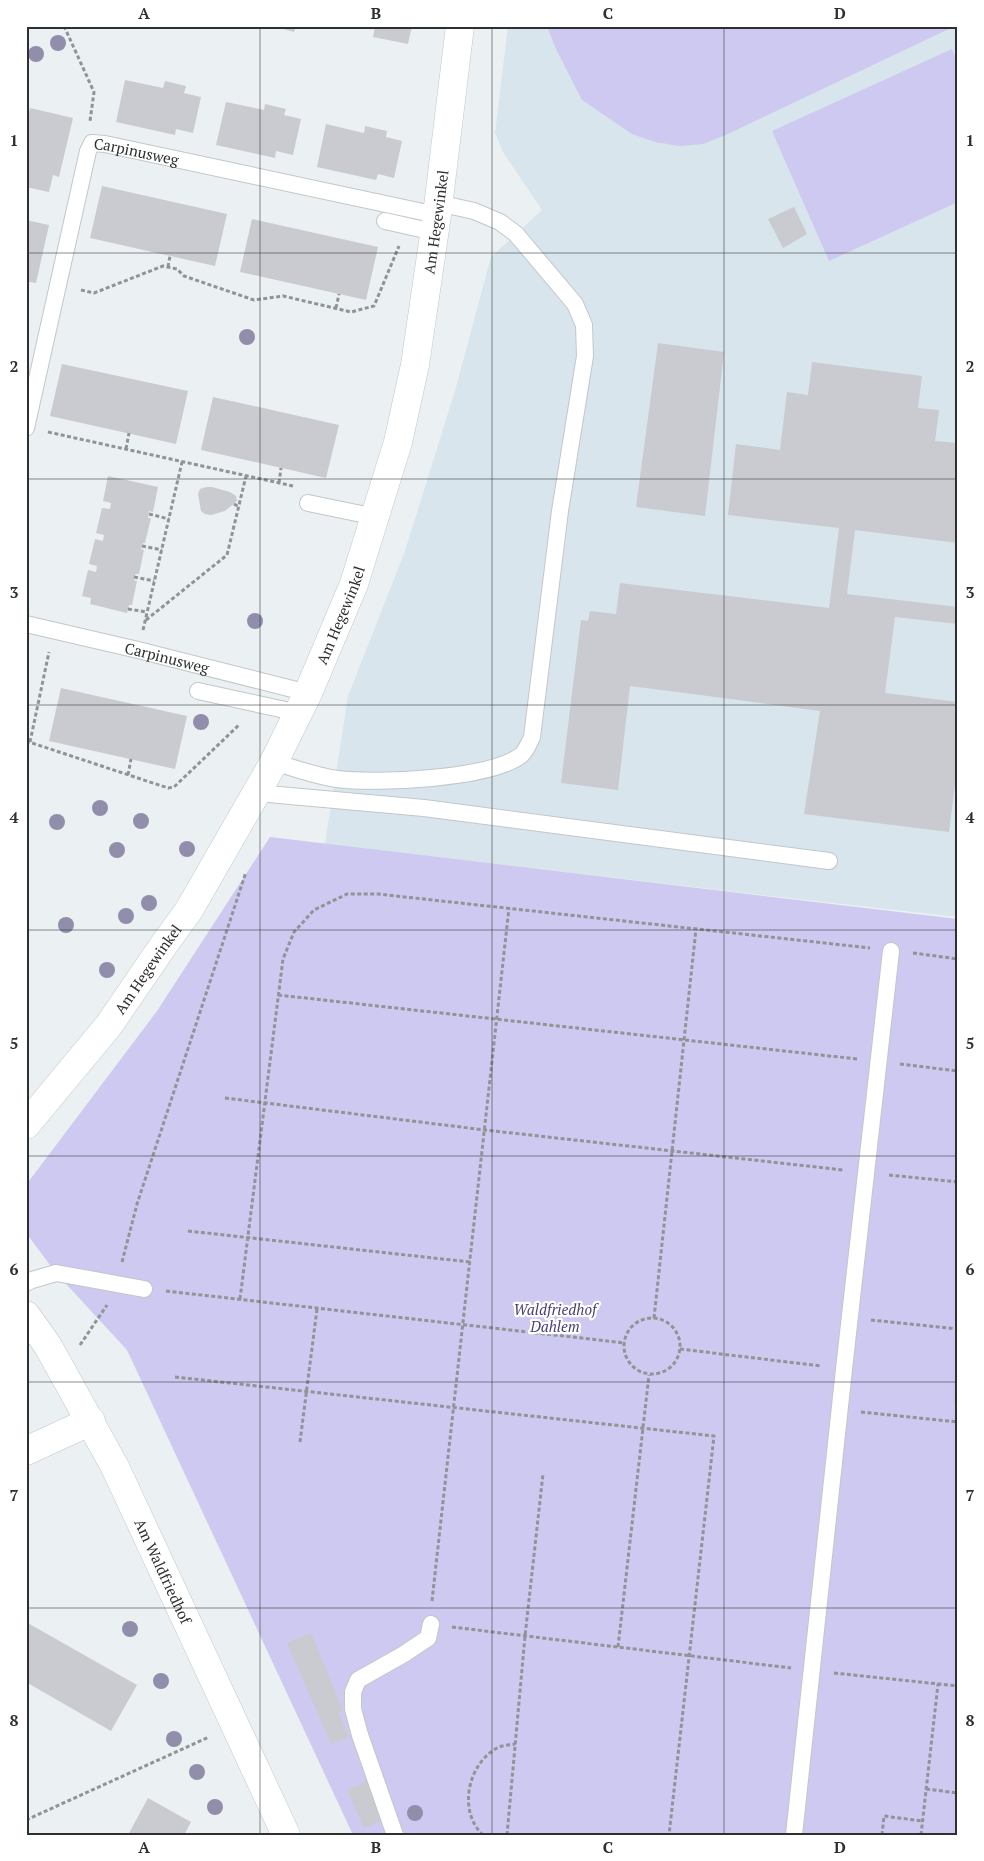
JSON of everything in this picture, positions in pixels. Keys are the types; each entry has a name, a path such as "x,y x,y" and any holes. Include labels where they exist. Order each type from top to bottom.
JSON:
{"street":[{"name":"Am Hegewinkel","path":"26,1125 109,1025 189,910 274,762 303,703 354,584 398,442 415,365 460,26"},
{"name":"Am Waldfriedhof","path":"26,1315 48,1346 115,1467 286,1835"},
{"path":"26,1451 91,1421"}],"lane":[{"name":"Carpinusweg","path":"26,428 88,151 92,143 114,146 436,217"},
{"path":"274,762 336,779 378,782 424,779 473,772 504,765 522,755 532,737 560,511 585,356 584,325 575,304 516,234 500,222 474,211 436,217 385,221"},
{"path":"308,503 376,517"},
{"name":"Carpinusweg","path":"26,624 138,650 303,703"},
{"path":"198,690 303,703"},
{"path":"257,793 424,808 829,860"},
{"path":"794,1835 891,951"},
{"path":"26,1283 56,1273 144,1289"},
{"path":"395,1835 360,1735 353,1709 352,1692 358,1680 428,1638 431,1624"}],"path":[{"path":"64,26 94,92 88,134 92,143"},
{"path":"58,285 94,293 163,266 177,268 184,276 254,300 283,296 351,312 374,306 401,240"},
{"path":"168,267 170,256"},
{"path":"336,308 339,294"},
{"path":"26,428 297,487"},
{"path":"126,449 129,434"},
{"path":"138,650 182,462"},
{"path":"279,483 281,468"},
{"path":"145,620 227,555 246,476"},
{"path":"234,504 239,507"},
{"path":"149,514 169,519"},
{"path":"142,546 162,550"},
{"path":"134,577 154,581"},
{"path":"128,609 147,612"},
{"path":"54,630 28,741 168,788 174,787 243,721"},
{"path":"128,775 132,759"},
{"path":"76,1352 114,1294 137,1204 247,868"},
{"path":"240,1299 283,959 294,932 314,910 347,894 378,894 856,947"},
{"path":"509,908 429,1624 772,1666"},
{"path":"654,1318 696,929"},
{"path":"278,995 958,1071"},
{"path":"225,1098 485,1130 958,1182"},
{"path":"188,1231 470,1262"},
{"path":"144,1289 624,1343"},
{"path":"300,1442 317,1309"},
{"path":"654,1318 663,1320 676,1331 680,1340 680,1349 678,1358 667,1371 649,1375 640,1372 628,1360 624,1343 629,1330 634,1325 640,1321 654,1318"},
{"path":"851,1318 958,1329"},
{"path":"680,1349 844,1368"},
{"path":"618,1647 649,1375"},
{"path":"175,1376 714,1436 669,1835"},
{"path":"840,1409 958,1422"},
{"path":"507,1835 525,1636 543,1474"},
{"path":"857,1675 958,1686"},
{"path":"921,1835 938,1684"},
{"path":"26,1820 214,1735"},
{"path":"484,1835 473,1821 469,1808 472,1778 480,1762 490,1754 500,1747 515,1744"},
{"path":"926,1789 958,1793"},
{"path":"882,1835 884,1816 922,1821"}],"shaded area":[{"path":"508,26 958,26 958,917 325,844 348,696 405,551 455,391 491,257 542,210 503,152 495,133"}],"green space":[{"path":"547,26 955,26 728,134 703,144 680,146 655,142 632,134 582,100 556,49"},
{"path":"952,49 958,63 958,202 829,261 772,131"},
{"name":"Waldfriedhof Dahlem","path":"270,837 958,919 958,1835 353,1835 127,1350 56,1273 26,1233 26,1185 157,1011"}],"building":[{"path":"273,26 296,26 294,32"},
{"path":"375,26 412,26 408,44 373,37"},
{"path":"125,80 163,88 165,81 186,86 184,93 201,97 193,133 176,129 175,135 116,122"},
{"path":"226,102 264,110 265,104 286,109 284,115 301,119 293,155 276,151 275,158 216,145"},
{"path":"30,108 73,118 59,177 53,175 49,192 26,187 26,123"},
{"path":"326,124 364,133 365,126 387,131 386,137 402,141 394,178 378,174 376,180 317,167"},
{"path":"102,186 227,214 215,266 90,238"},
{"path":"794,207 807,234 783,248 768,219"},
{"path":"252,219 378,247 366,300 240,272"},
{"path":"26,220 49,225 36,283 29,282 27,291"},
{"path":"658,343 724,352 705,516 636,507"},
{"path":"812,362 922,376 918,408 939,410 935,441 958,443 958,543 855,530 847,594 958,607 958,624 895,617 885,693 958,702 958,762 949,832 804,814 820,711 630,686 618,790 561,783 581,620 588,621 590,611 616,614 620,583 829,608 839,528 728,515 736,444 780,450 787,392 808,395"},
{"path":"62,364 188,391 176,444 50,416"},
{"path":"213,397 339,425 326,478 201,450"},
{"path":"108,476 158,487 153,512 149,511 148,518 151,518 145,543 143,543 141,549 144,550 139,574 135,574 134,580 137,581 132,605 129,605 127,613 90,604 91,598 82,596 88,570 96,572 97,566 89,564 95,539 103,541 104,535 96,533 102,508 110,509 111,503 103,501"},
{"path":"206,487 230,492 236,496 237,501 225,511 211,515 205,514 201,511 198,494 200,489"},
{"path":"61,688 187,716 175,769 49,741"},
{"path":"956,1370 958,1370 958,1405 953,1404"},
{"path":"26,1622 137,1685 111,1731 26,1682"},
{"path":"311,1633 343,1710 339,1713 349,1737 331,1744 287,1643"},
{"path":"367,1781 382,1820 364,1828 347,1790"},
{"path":"148,1798 191,1822 184,1835 128,1835"}]}
